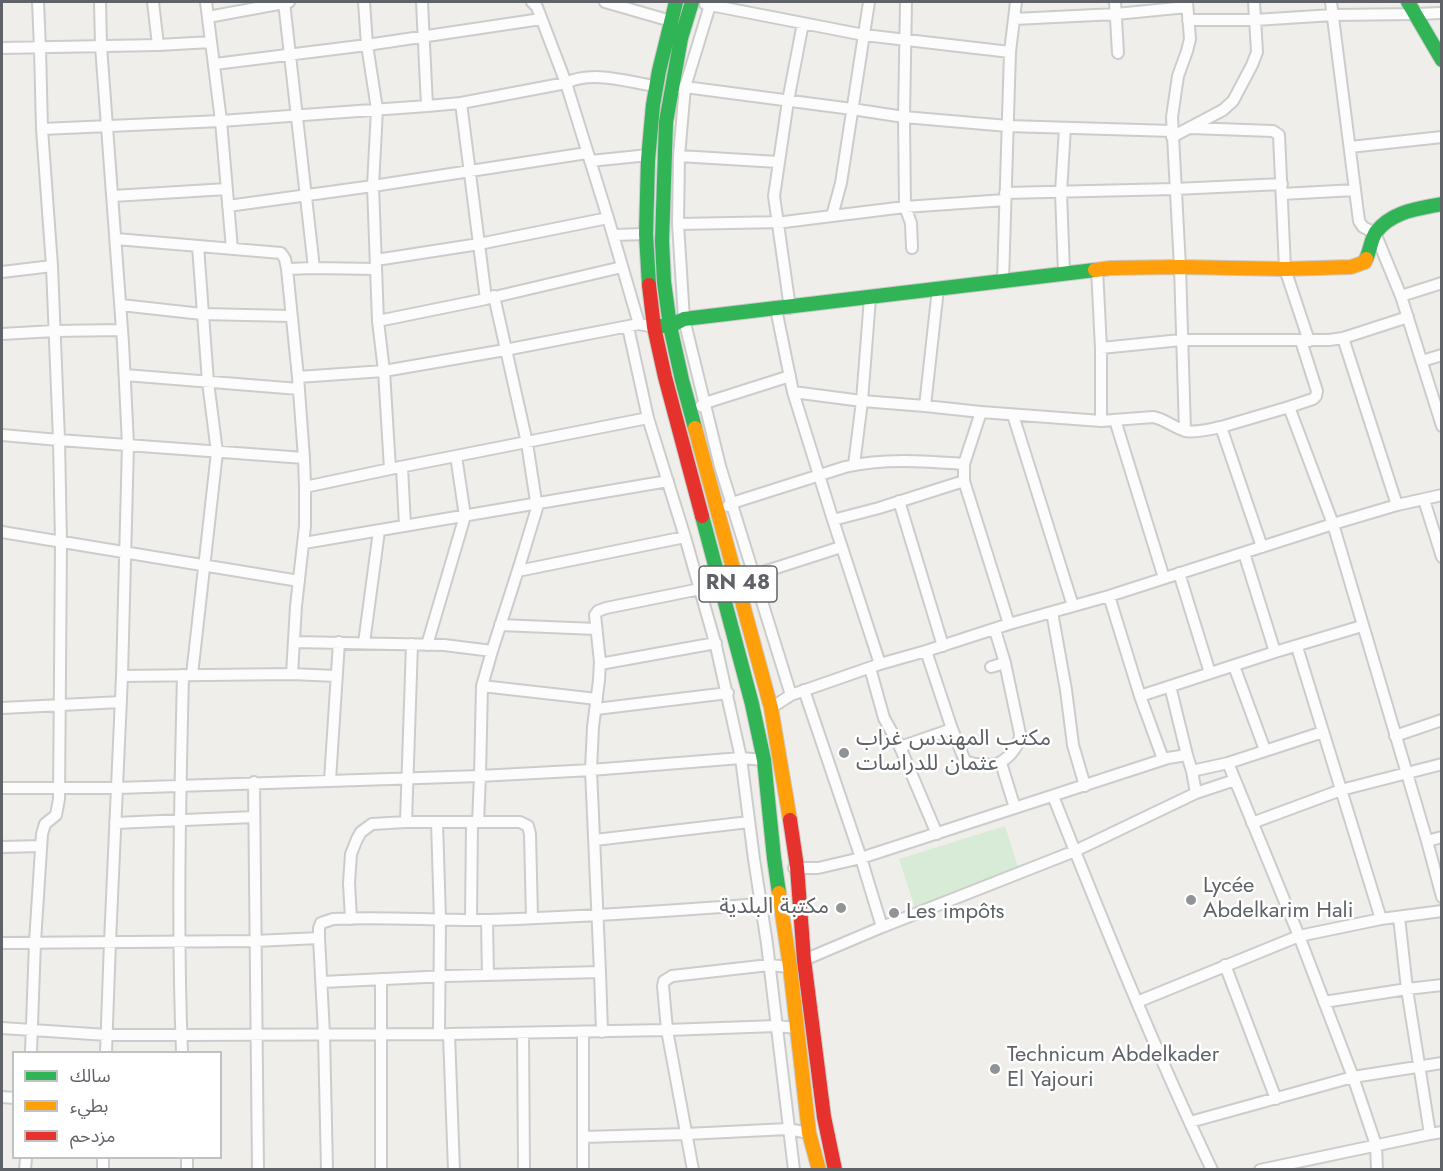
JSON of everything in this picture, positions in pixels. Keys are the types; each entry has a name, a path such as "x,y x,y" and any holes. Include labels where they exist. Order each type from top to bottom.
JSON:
{"main road":[{"name":"RN 48","path":"676,2 671,21 663,88 649,155 645,234 647,270 654,327 665,377 752,704 764,760 809,1132 819,1170"},
{"name":"RN 48","path":"692,2 663,88 666,122 662,241 664,282 670,326 707,474 771,708 788,796 797,867 804,960 824,1117 835,1170"},
{"path":"1408,2 1442,60"},
{"path":"654,327 670,326 684,319 790,308 1097,269 1351,267 1365,262 1375,233 1392,217 1399,213 1442,204"}],"street":[{"path":"32,1051 35,942 41,846 44,826 55,817 58,810 61,543 59,440 42,129 38,2"},
{"path":"100,2 101,46 121,305 128,444 122,676 106,1051"},
{"path":"153,2 158,45"},
{"path":"206,2 215,64 232,249"},
{"path":"208,17 286,2 314,268"},
{"path":"364,2 367,45 377,109 373,186 378,321 384,371 390,469"},
{"path":"422,2 427,106"},
{"path":"605,2 671,21"},
{"path":"692,2 710,3 864,35 1010,52"},
{"path":"832,216 841,183 869,2"},
{"path":"906,2 904,40 905,207 911,223 912,248"},
{"path":"1003,281 1010,52 1016,2"},
{"path":"1115,2 1118,53"},
{"path":"42,129 221,121 462,103 566,83 575,79 595,77 663,88 685,87 852,108 904,117 1008,126 1172,134 1190,128 1223,111 1233,100 1257,52 1254,2"},
{"path":"1331,2 1359,221 1363,227 1375,233 1401,296 1441,425"},
{"path":"536,3 566,83 639,324"},
{"path":"710,3 685,87 679,156 678,224 684,319 720,466 791,695"},
{"path":"1014,19 1116,14 1187,4 1189,46 1178,76 1172,117 1185,430"},
{"path":"1188,20 1255,20 1333,15 1442,13"},
{"path":"215,64 367,45 541,19"},
{"path":"790,308 774,196 788,100 803,23"},
{"path":"2,48 211,42"},
{"path":"462,103 479,244 490,298 527,443 537,503 482,686 480,776 475,822 471,920"},
{"path":"1064,273 1061,192 1065,128"},
{"path":"793,392 862,401 1101,422 1153,417 1193,431 1221,427 1313,399 1317,391 1285,269 1280,138 1277,132 1273,131 1190,128"},
{"path":"1350,147 1442,137"},
{"path":"228,206 470,171 589,157 649,155"},
{"path":"679,156 778,162"},
{"path":"113,196 227,189"},
{"path":"678,224 778,223 1005,196 1061,192 1175,189 1355,190"},
{"path":"287,268 376,264 608,218"},
{"path":"613,235 645,234"},
{"path":"116,239 280,253 284,256 298,376 306,487 304,543 292,674"},
{"path":"182,1051 179,941 181,785 188,675 217,452 208,382 198,246"},
{"path":"2,272 51,266"},
{"path":"378,321 622,267"},
{"path":"1097,269 1101,348 1101,422"},
{"path":"1401,296 1442,283"},
{"path":"925,406 938,289"},
{"path":"854,465 862,401 870,297"},
{"path":"121,305 202,314 291,316"},
{"path":"776,309 793,392 842,547 875,666 884,718 900,747 937,834"},
{"path":"1101,348 1181,339 1329,340 1343,338 1408,317"},
{"path":"298,376 384,371 639,324 654,327"},
{"path":"627,327 648,418 716,643 741,758 794,1170"},
{"path":"2,334 122,330"},
{"path":"1343,338 1398,505"},
{"path":"1422,361 1442,355"},
{"path":"125,375 299,389"},
{"path":"691,413 705,403 790,376"},
{"path":"1289,407 1333,524 1442,897"},
{"path":"981,412 964,464 964,481 1010,624"},
{"path":"1013,415 1073,606"},
{"path":"306,487 648,418"},
{"path":"1115,420 1164,578"},
{"path":"1221,427 1262,547"},
{"path":"2,435 303,458"},
{"path":"427,645 465,516 456,456"},
{"path":"718,514 732,504 854,465 908,461 964,464"},
{"path":"707,474 720,466"},
{"path":"402,467 405,526"},
{"path":"304,543 668,481"},
{"path":"833,520 964,481"},
{"path":"771,708 791,695 875,666 1109,596 1333,524 1442,495"},
{"path":"1424,500 1442,557"},
{"path":"899,501 942,646"},
{"path":"364,643 379,531"},
{"path":"2,532 299,581"},
{"path":"518,571 685,537"},
{"path":"754,574 842,547"},
{"path":"1244,553 1275,652"},
{"path":"1179,573 1210,673"},
{"path":"602,1032 591,770 600,664 596,615 602,609 700,589"},
{"path":"1109,596 1140,696 1163,759"},
{"path":"1052,612 1073,745 1085,786"},
{"path":"500,625 596,629"},
{"path":"1140,696 1362,626"},
{"path":"754,642 771,630"},
{"path":"926,651 965,761 980,765 1001,763 1013,751 1020,740 1020,734 1005,663 995,630"},
{"path":"294,642 412,644 492,651"},
{"path":"330,780 339,642"},
{"path":"600,664 716,643"},
{"path":"406,822 412,644"},
{"path":"1297,647 1381,919"},
{"path":"991,667 1005,663"},
{"path":"1234,666 1265,750"},
{"path":"122,676 292,674 336,676"},
{"path":"482,686 596,704 728,693"},
{"path":"1170,686 1196,793"},
{"path":"804,690 882,927"},
{"path":"2,708 121,702"},
{"path":"1395,736 1442,720"},
{"path":"900,747 952,729"},
{"path":"1192,771 1228,763 1323,732"},
{"path":"776,870 797,867 818,868 861,858 1163,759 1187,756"},
{"path":"2,788 117,788 480,776 741,758 764,760"},
{"path":"1001,763 1015,808"},
{"path":"1228,763 1299,936 1353,1077 1376,1145 1377,1170"},
{"path":"1252,823 1341,790 1442,764"},
{"path":"804,960 1075,851 1196,793 1235,780"},
{"path":"254,782 258,1170"},
{"path":"1053,796 1137,1002 1212,1170"},
{"path":"115,823 254,817"},
{"path":"351,919 349,868 357,839 366,827 372,824 406,822 520,822 528,826 532,918"},
{"path":"437,822 439,976 454,1170"},
{"path":"595,840 749,822"},
{"path":"1427,841 1442,837"},
{"path":"2,847 41,846"},
{"path":"779,890 798,887 818,868"},
{"path":"327,1170 319,938 319,927 323,922 351,919 487,920 598,916 761,904"},
{"path":"1137,1002 1299,936 1381,919 1442,911"},
{"path":"1400,917 1407,989 1430,1134"},
{"path":"487,920 488,975"},
{"path":"2,943 255,941 319,938"},
{"path":"693,1170 667,1030 663,986 667,978 672,976 769,965 790,967"},
{"path":"1226,965 1276,1100"},
{"path":"322,982 600,972"},
{"path":"381,979 381,1170"},
{"path":"1324,1002 1442,985"},
{"path":"2,1028 107,1035 381,1035 602,1032 776,1026 797,1028"},
{"path":"582,1032 583,1170"},
{"path":"523,1033 524,1170"},
{"path":"1190,1122 1353,1077 1442,1063"},
{"path":"583,1137 788,1129 809,1132"},
{"path":"1260,1170 1442,1132"}],"green space":[{"path":"1005,826 1019,870 916,911 899,859"}],"traffic: fast":[{"path":"649,285 646,234 648,160 653,105 676,2"},
{"path":"692,2 681,38 666,122 662,241 664,282 670,326 695,428"},
{"path":"1408,2 1442,60"},
{"path":"1366,259 1376,232 1390,219 1406,212 1442,204"},
{"path":"660,326 670,326 684,319 1095,270"},
{"path":"702,516 752,704 764,760 779,893"}],"traffic: slow":[{"path":"1095,270 1180,267 1285,269 1351,267 1365,262 1366,259"},
{"path":"695,428 771,708 790,820"},
{"path":"779,893 809,1133 819,1170"}],"traffic: jam":[{"path":"649,285 654,327 665,377 702,516"},
{"path":"790,820 797,867 804,960 824,1117 835,1170"}],"place":[{"name":"مكتب المهندس غراب عثمان للدراسات","path":"844,753"},
{"name":"Lycée Abdelkarim Hali","path":"1191,900"},
{"name":"مكتبة البلدية","path":"841,908"},
{"name":"Les impôts","path":"894,913"},
{"name":"Technicum Abdelkader El Yajouri","path":"995,1069"}]}
